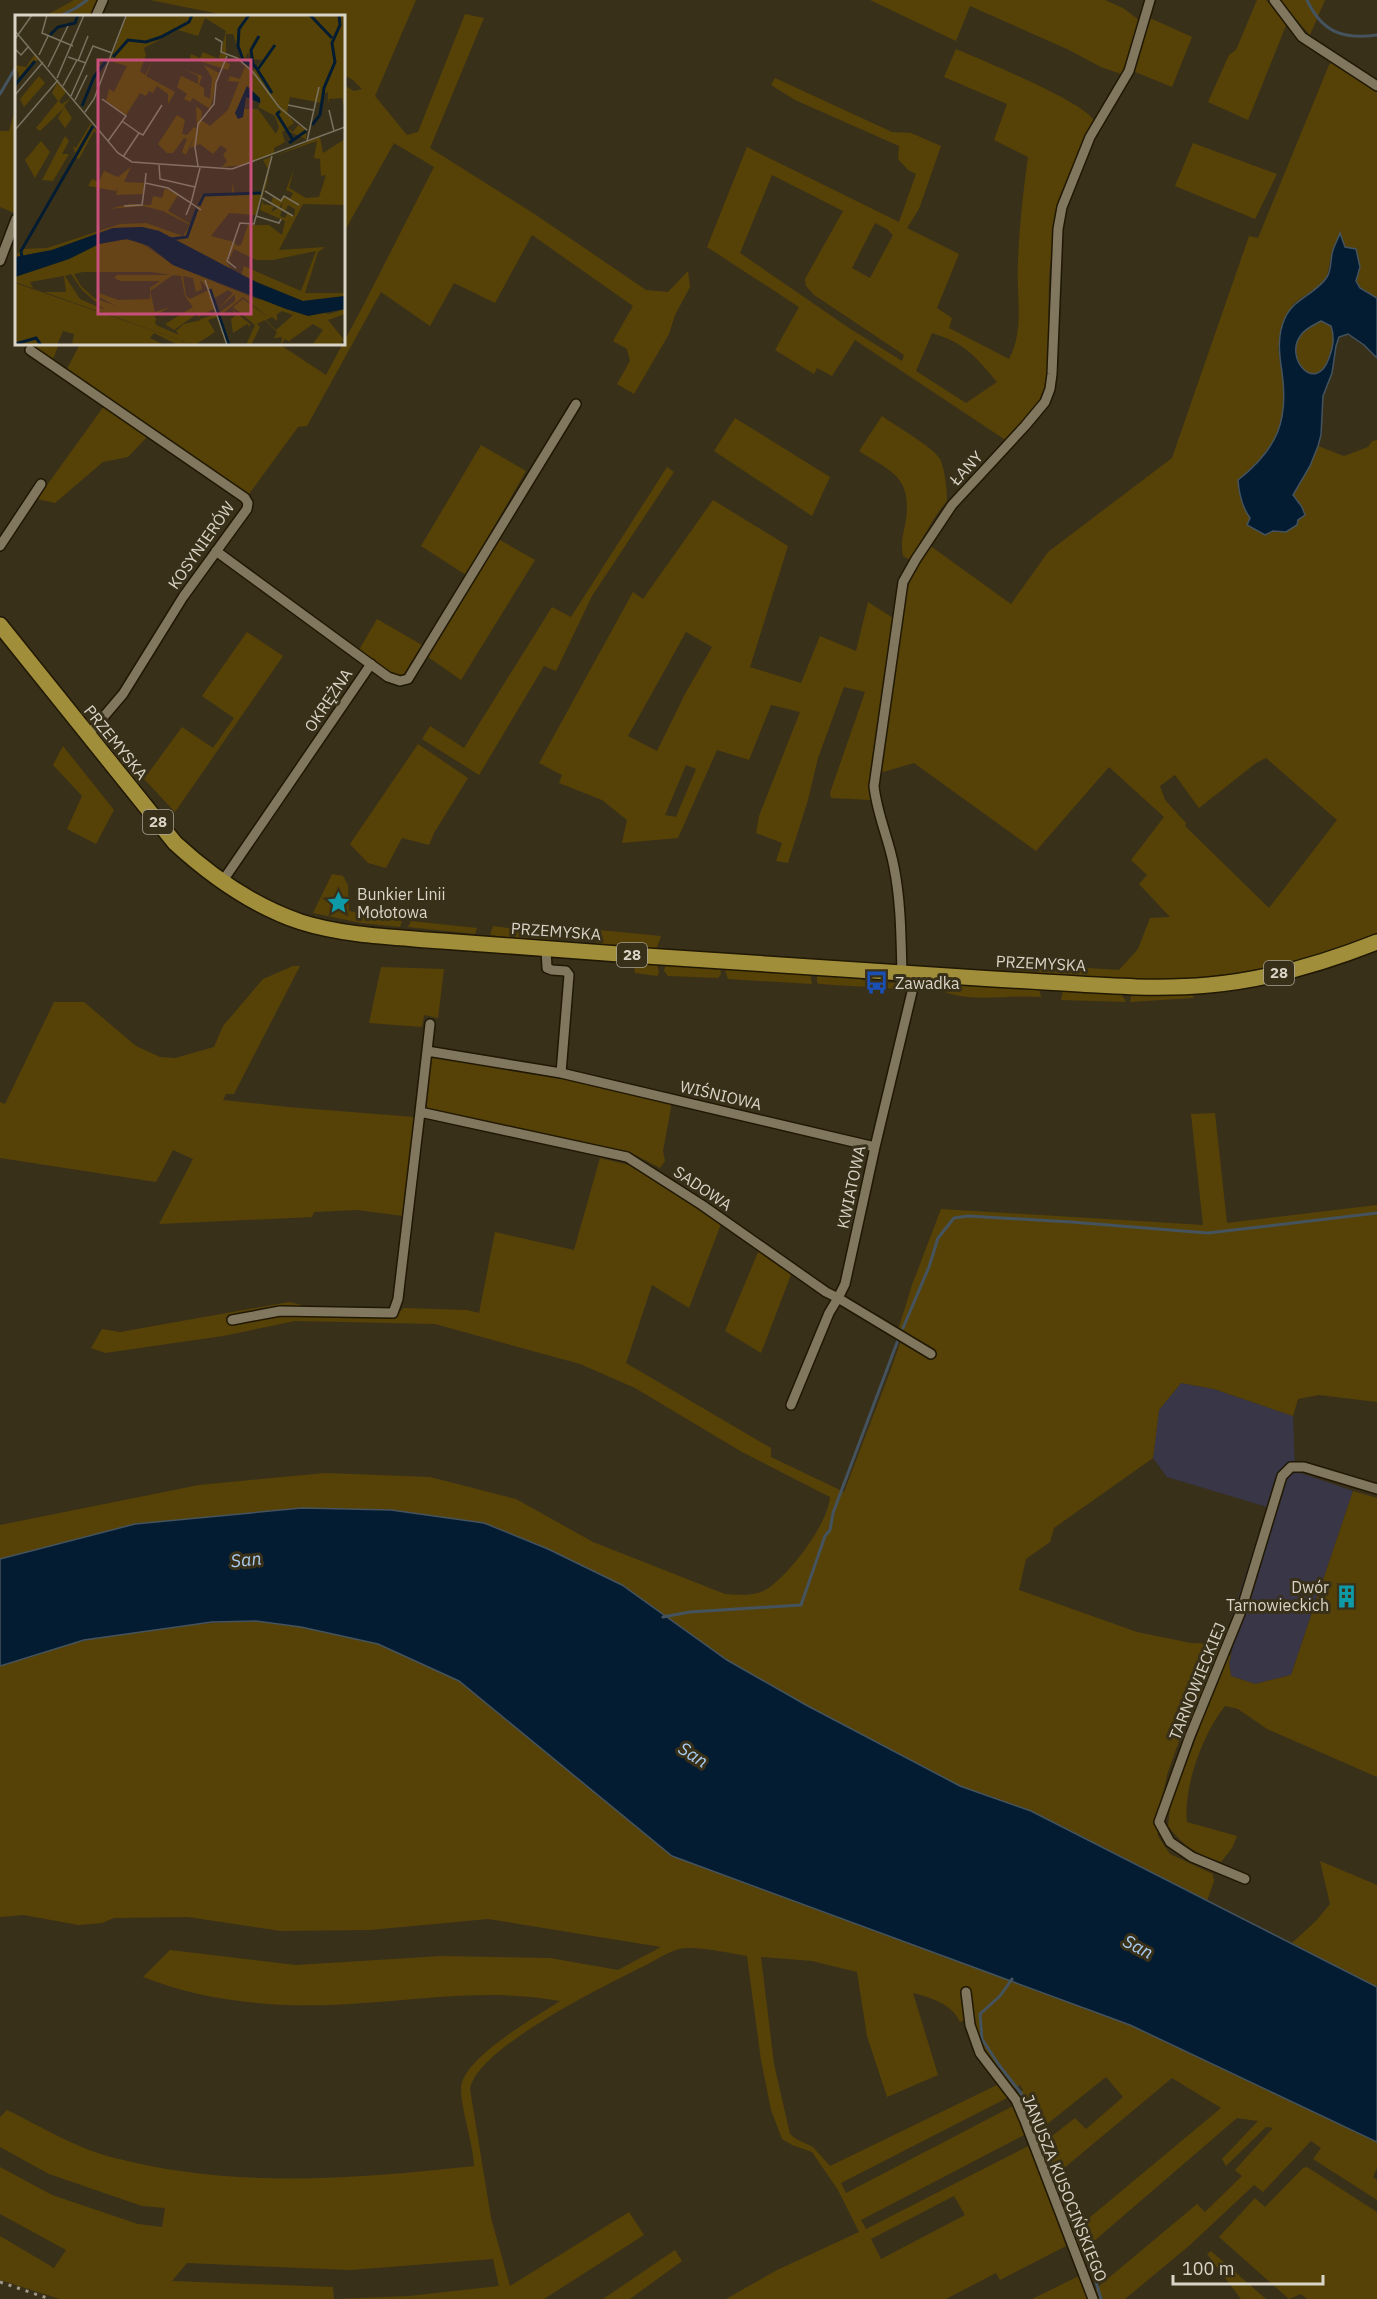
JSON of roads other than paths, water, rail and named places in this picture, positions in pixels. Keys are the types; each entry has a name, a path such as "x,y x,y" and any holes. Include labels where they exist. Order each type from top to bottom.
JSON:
{"main road":[{"name":"PRZEMYSKA","path":"0,626 44,673 88,735 175,843 222,882 263,907 302,922 329,928 400,937 546,949 909,974 1152,987 1212,985 1291,970 1343,956 1377,942"}],"street":[{"path":"96,15 103,0"},
{"name":"ŁANY","path":"909,974 894,865 876,806 874,786 903,582 952,505 1026,426 1045,402 1052,374 1058,229 1062,207 1090,137 1128,71 1150,0"},
{"path":"1274,0 1302,37 1377,86"},
{"path":"0,261 15,222"},
{"name":"KOSYNIERÓW","path":"30,350 245,498 248,503 247,509 183,597 123,694 88,735"},
{"path":"371,664 388,677 400,681 408,679 576,404"},
{"path":"0,546 41,484"},
{"name":"OKRĘŻNA","path":"216,551 371,664 222,882"},
{"path":"546,949 548,968 566,971 569,975 561,1073"},
{"name":"KWIATOWA","path":"838,1298 846,1284 909,974"},
{"path":"232,1320 280,1311 393,1313 398,1299 430,1024"},
{"name":"WIŚNIOWA","path":"427,1051 561,1073 875,1147"},
{"name":"SADOWA","path":"420,1112 627,1157 641,1164 838,1298"},
{"path":"790,1406 829,1313 838,1298 932,1354"},
{"name":"TARNOWIECKIEJ","path":"1245,1879 1192,1857 1170,1842 1159,1822 1190,1736 1242,1611 1282,1476 1291,1467 1304,1467 1377,1489"},
{"name":"JANUSZA KUSOCIŃSKIEGO","path":"966,1992 970,2025 975,2041 980,2053 1016,2100 1027,2123 1093,2299"}],"water":[{"path":"1340,233 1345,247 1356,249 1360,267 1356,281 1360,288 1377,298 1377,358 1348,334 1339,337 1332,373 1323,396 1321,435 1318,446 1310,466 1293,495 1305,515 1298,520 1297,525 1286,532 1273,531 1265,535 1247,525 1250,518 1241,500 1238,480 1271,445 1281,420 1284,389 1279,345 1285,318 1299,301 1317,288 1327,277 1333,250","holes":["1321,321 1331,326 1333,342 1329,358 1323,369 1317,373 1310,373 1303,369 1296,354 1301,335 1305,330"]},
{"name":"San","path":"302,1508 391,1510 484,1523 548,1549 622,1585 727,1660 806,1705 960,1786 1031,1811 1377,1987 1377,2142 1130,2025 672,1856 459,1681 378,1644 301,1627 256,1621 212,1622 84,1640 0,1666 0,1559 135,1524"}],"waterway":[{"path":"62,15 87,0"},
{"path":"1307,0 1319,20 1335,31 1354,36 1377,35"},
{"path":"0,94 15,69"},
{"path":"903,1328 929,1267 938,1238 954,1218 968,1216 1071,1222 1208,1233 1377,1213"},
{"path":"663,1617 690,1612 801,1605 898,1340"},
{"path":"1012,1979 1000,1996 980,2014 982,2039 1024,2097 1091,2265 1101,2299"}],"railway":[{"path":"0,2282 50,2299"}],"place":[{"name":"Bunkier Linii Mołotowa","path":"339,903"},
{"name":"Zawadka","path":"877,983"},
{"name":"Dwór Tarnowieckich","path":"1347,1596"}]}
